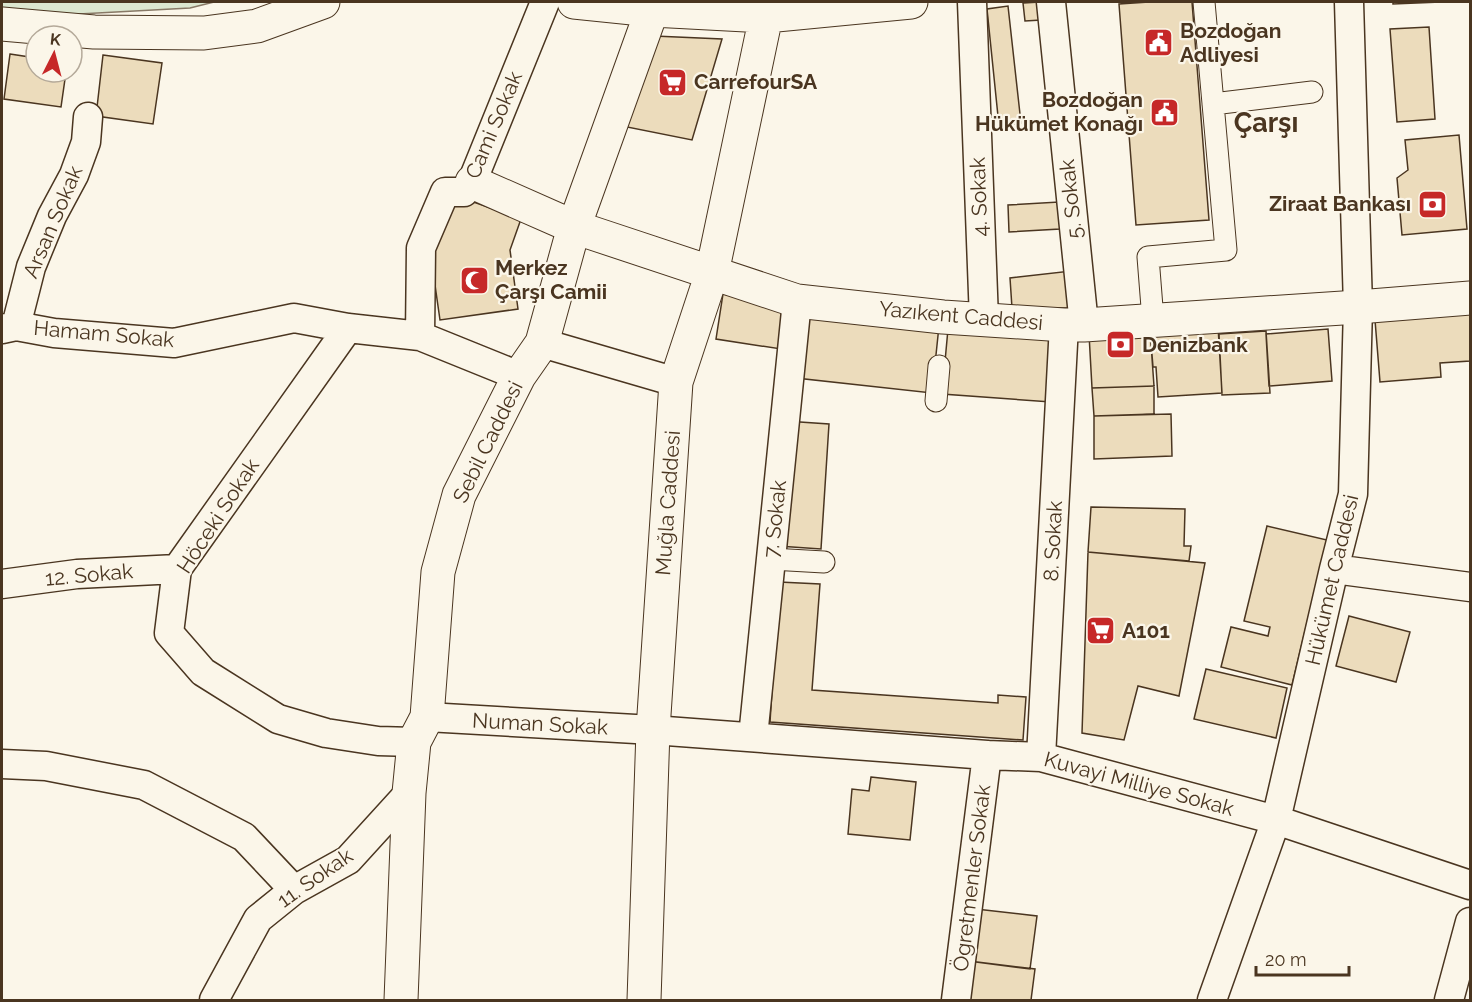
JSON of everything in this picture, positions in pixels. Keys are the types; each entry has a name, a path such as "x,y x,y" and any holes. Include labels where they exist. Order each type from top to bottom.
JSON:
{"street":[{"path":"2,24 94,32 204,33 257,26 323,2"},
{"name":"Cami Sokak","path":"420,336 421,248 446,192 464,192 472,182 545,2"},
{"path":"574,2 652,10 766,16 911,2"},
{"name":"4. Sokak","path":"972,2 984,320"},
{"name":"5. Sokak","path":"1051,2 1074,325"},
{"path":"1153,320 1148,257 1226,250 1204,2"},
{"name":"Hükümet Caddesi","path":"1212,1000 1276,820 1353,494 1358,307 1349,2"},
{"name":"Sebil Caddesi","path":"401,1000 409,793 421,730 438,572 459,495 519,376 542,343 574,227 652,10"},
{"name":"Muğla Caddesi","path":"644,1000 653,730 676,382 712,273 766,16"},
{"path":"1213,104 1312,92"},
{"name":"Arsan Sokak","path":"9,328 52,216 74,175 86,142 88,117"},
{"name":"Yazıkent Caddesi","path":"472,182 574,227 797,301 984,320 1074,325 1470,298"},
{"name":"7. Sokak","path":"753,737 797,301"},
{"name":"Hamam Sokak","path":"9,328 174,343 294,318 348,328 420,336 519,376"},
{"name":"8. Sokak","path":"1041,757 1074,325"},
{"name":"Höceki Sokak","path":"348,328 177,569 169,633 203,672 278,719 326,733 378,741 421,730"},
{"path":"542,343 676,382"},
{"path":"936,401 939,366"},
{"path":"771,559 824,562"},
{"name":"12. Sokak","path":"2,584 77,574 177,569"},
{"path":"1334,569 1470,587"},
{"name":"Numan Sokak","path":"421,730 653,730"},
{"name":"Kuvayi Milliye Sokak","path":"653,730 1041,757 1276,820 1470,885"},
{"name":"Ögretmenler Sokak","path":"956,1000 987,755"},
{"path":"2,764 46,766 144,785 244,837 294,890"},
{"name":"11. Sokak","path":"214,1000 258,919 294,890 348,860 409,793"},
{"path":"1449,1000 1470,922"}],"green space":[{"path":"2,2 214,2 190,8 42,16 2,12"}],"building":[{"path":"1040,2 1041,20 1025,21 1023,3"},
{"name":"Bozdoğan Hükümet Konağı","path":"1192,2 1209,220 1136,225 1119,4"},
{"path":"1393,2 1441,2 1393,4"},
{"path":"1008,6 1021,123 999,126 987,9"},
{"path":"1429,27 1435,119 1397,122 1390,29"},
{"name":"CarrefourSA","path":"654,36 722,39 692,140 622,126"},
{"path":"10,54 24,56 24,84 64,84 61,107 4,99"},
{"path":"103,55 162,63 153,124 96,116"},
{"name":"Ziraat Bankası","path":"1459,135 1467,229 1402,235 1397,178 1408,170 1405,140"},
{"name":"Merkez Çarşı Camii","path":"451,194 521,219 510,250 518,309 440,320 430,250"},
{"path":"1059,202 1060,229 1009,232 1008,205"},
{"path":"1071,271 1069,308 1012,308 1010,278"},
{"path":"723,294 786,306 781,349 716,339"},
{"path":"804,311 939,326 932,393 796,378"},
{"path":"1470,313 1470,361 1440,363 1441,377 1380,382 1375,320"},
{"path":"1218,326 1222,393 1158,397 1150,330"},
{"path":"948,329 1054,337 1051,402 942,394"},
{"path":"1328,329 1332,381 1269,386 1266,334"},
{"path":"1150,330 1154,386 1092,388 1089,334"},
{"path":"1266,331 1270,393 1222,395 1219,334"},
{"path":"1154,386 1154,414 1094,416 1092,388"},
{"path":"1171,414 1172,456 1094,459 1094,416"},
{"path":"785,421 829,424 821,549 778,546"},
{"path":"1091,507 1185,509 1184,546 1191,546 1189,561 1088,552"},
{"path":"1267,526 1327,540 1292,685 1221,667 1231,627 1268,636 1270,627 1244,621"},
{"path":"1088,552 1205,563 1179,696 1138,686 1124,740 1082,733"},
{"path":"779,582 820,584 812,690 998,703 998,695 1026,697 1023,740 770,722"},
{"path":"1349,616 1410,632 1396,682 1336,666"},
{"path":"1206,669 1287,688 1276,738 1194,719"},
{"path":"871,777 916,782 910,840 848,834 852,789 869,791"},
{"path":"976,909 1037,916 1030,969 969,961"},
{"path":"969,961 1035,969 1031,1000 965,1000"}],"place":[{"name":"Bozdoğan Adliyesi","path":"1159,43"},
{"name":"CarrefourSA","path":"673,82"},
{"name":"Bozdoğan Hükümet Konağı","path":"1164,112"},
{"name":"Ziraat Bankası","path":"1432,204"},
{"name":"Merkez Çarşı Camii","path":"474,280"},
{"name":"Denizbank","path":"1121,345"},
{"name":"A101","path":"1101,631"}],"district":[{"name":"Çarşı","path":"1266,123"}]}
